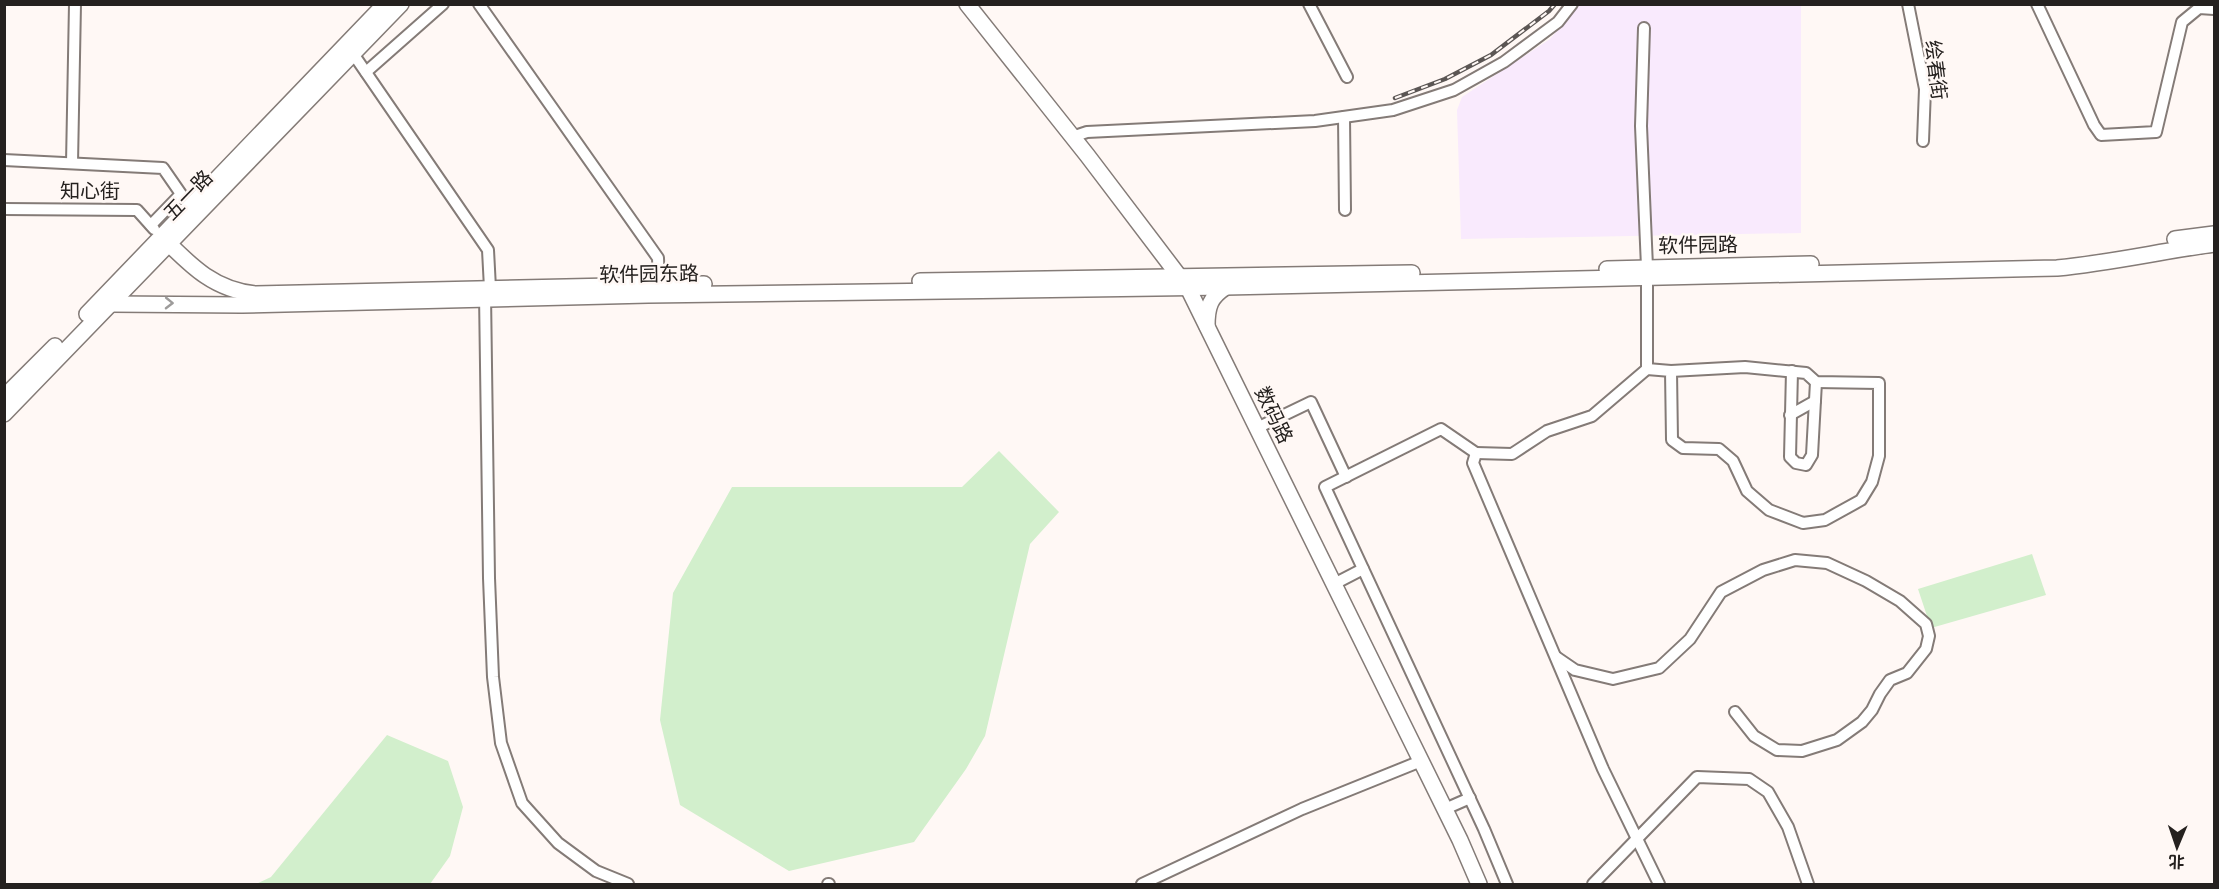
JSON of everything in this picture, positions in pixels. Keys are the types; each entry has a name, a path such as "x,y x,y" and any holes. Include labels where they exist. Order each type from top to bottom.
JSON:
{"main road":[{"name":"五一路","path":"352,49 385,4"},
{"name":"五一路","path":"4,397 166,241 352,49 401,4"},
{"name":"数码路","path":"967,4 1184,282 1445,809 1479,885"},
{"name":"软件园路","path":"1184,282 1226,287 2087,257 2186,237 2214,234"},
{"name":"五一路","path":"4,414 111,304 166,241"},
{"name":"软件园东路","path":"166,241 218,285 243,293 486,292 1184,282"},
{"name":"软件园路","path":"1184,282 1454,273 2057,268 2097,264 2214,244"},
{"path":"1150,277 1158,268 1159,249"},
{"name":"软件园东路","path":"111,304 254,304 659,284 757,285 1150,277 1184,282"},
{"path":"1207,326 1210,301 1215,294 1226,287"}],"street":[{"path":"72,163 75,4"},
{"path":"366,72 443,4"},
{"path":"479,4 658,258 659,284"},
{"path":"1309,4 1347,77"},
{"path":"1072,137 1087,132 1315,121 1393,110 1454,90 1504,62 1558,22 1572,4"},
{"name":"绘春街","path":"1908,4 1925,89 1923,141"},
{"path":"2037,4 2101,135 2156,132 2182,22 2199,8 2214,9"},
{"path":"1644,28 1641,126 1647,272 1647,369"},
{"path":"352,49 488,250 486,292 489,578 493,677 501,743 522,802 558,843 596,871 628,885"},
{"path":"1344,117 1345,210"},
{"path":"4,160 163,168 181,194 151,225"},
{"name":"知心街","path":"4,209 137,210 166,241"},
{"path":"1507,885 1470,798 1325,487 1442,429 1476,453 1512,454 1547,431 1592,416 1647,369 1671,371 1744,367 1806,373 1816,382 1879,383 1879,456 1872,482 1861,500 1825,520 1803,523 1769,510 1747,491 1733,461 1719,448 1683,448 1672,440 1671,371"},
{"path":"1792,371 1790,457 1796,464 1806,465 1812,455 1816,382"},
{"path":"1790,415 1815,401"},
{"path":"1257,428 1311,402 1346,477"},
{"path":"1476,453 1473,463 1603,769 1659,885"},
{"path":"1556,657 1575,670 1613,679 1659,668 1690,639 1721,592 1763,570 1795,560 1827,563 1866,581 1900,601 1926,624 1929,636 1926,649 1907,673 1890,680 1862,722 1837,740 1802,751 1777,750 1754,736 1735,711"},
{"path":"1334,584 1363,569"},
{"path":"1142,885 1302,809 1421,761"},
{"path":"1593,885 1697,777 1749,779 1759,783 1768,792 1788,827 1808,885"},
{"path":"1445,809 1470,798"}],"shaded area":[{"path":"1579,5 1801,5 1801,233 1461,239 1457,110 1462,97 1550,39"}],"green space":[{"path":"999,451 1059,512 1030,544 985,736 966,769 914,842 789,871 680,805 660,720 673,593 732,487 962,487"},
{"path":"2032,554 2046,595 1931,628 1918,589"},
{"path":"387,735 448,761 463,807 450,856 430,884 256,884 271,877"}],"railway":[{"path":"1395,98 1445,79 1491,55 1555,4"}]}
